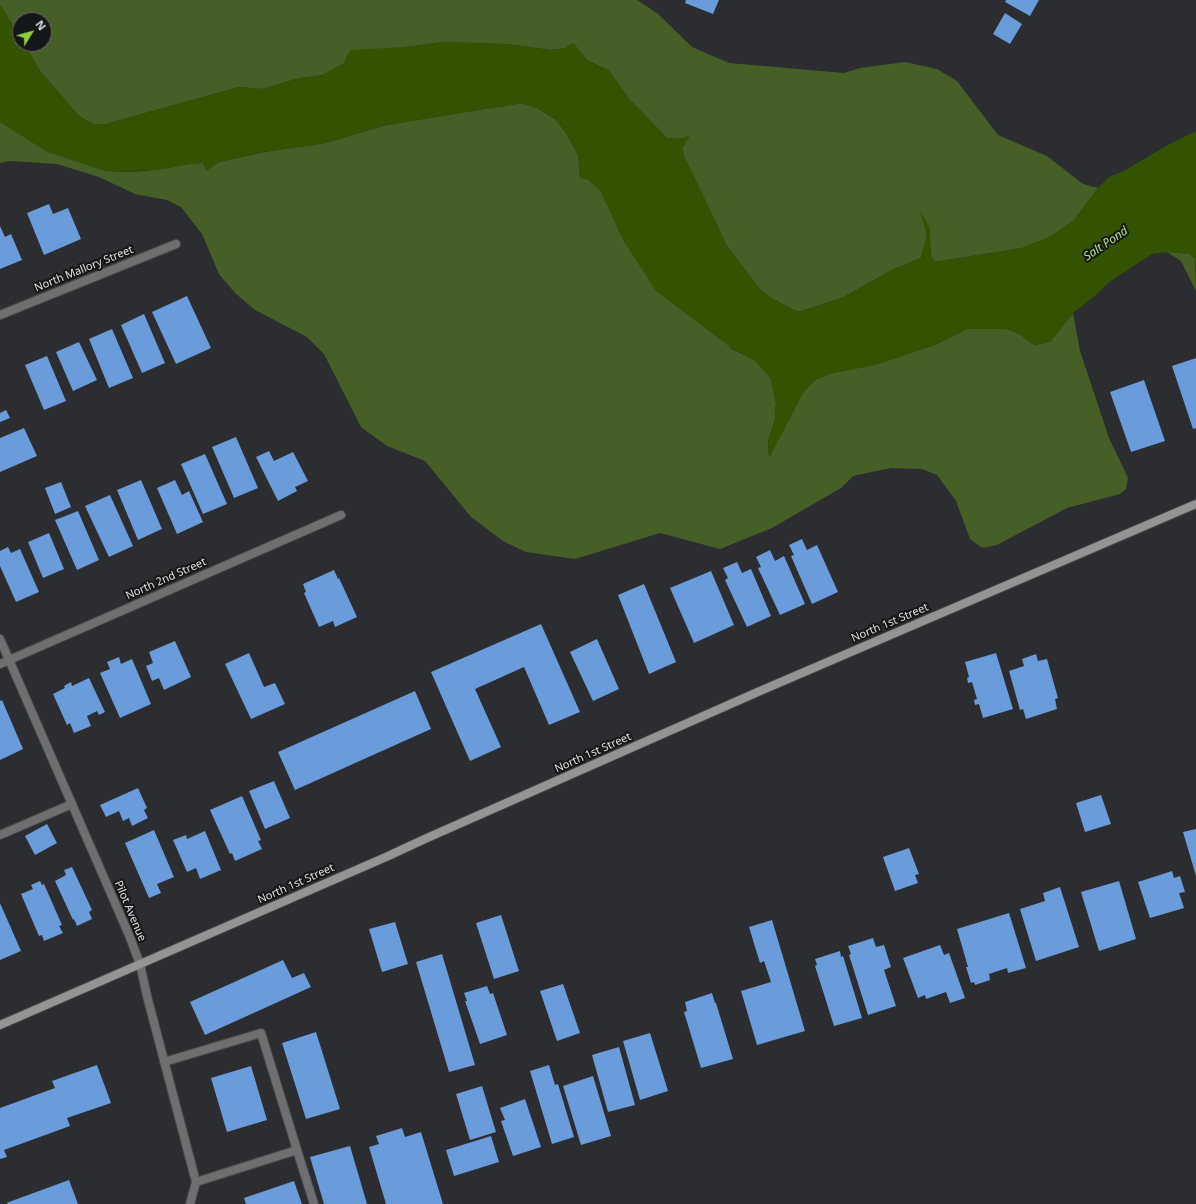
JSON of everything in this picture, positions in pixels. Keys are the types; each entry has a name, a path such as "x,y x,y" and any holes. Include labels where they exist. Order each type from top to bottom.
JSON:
{"street":[{"name":"North Mallory Street","path":"0,315 176,244"},
{"name":"North 1st Street","path":"0,1026 760,691 1196,504"},
{"name":"North 2nd Street","path":"0,664 341,515"},
{"name":"Pilot Avenue","path":"0,639 129,935 140,964 196,1182"},
{"path":"0,835 72,804"},
{"path":"164,1062 261,1033 314,1204"},
{"path":"190,1204 196,1182 297,1150"}],"shaded area":[{"path":"0,0 637,0 657,13 692,47 729,63 844,73 860,68 905,62 937,69 957,81 998,135 1047,156 1083,184 1098,188 1074,220 1052,236 1022,248 935,262 931,256 929,227 921,213 927,235 921,258 892,270 842,298 798,312 771,298 759,288 727,246 684,156 682,149 689,136 682,138 667,138 630,100 608,70 587,60 573,43 566,48 551,50 505,44 443,42 405,47 343,64 323,75 300,78 262,89 239,87 106,124 93,124 79,116 40,71 29,52 52,52 52,12 12,12 12,24 0,5"},
{"path":"522,103 537,108 556,120 566,133 578,155 580,178 588,179 600,190 625,243 733,350 755,360 771,379 776,403 775,419 768,442 769,457 804,391 815,380 829,374 932,346 967,329 1007,329 1021,335 1034,345 1050,342 1073,313 1080,351 1109,438 1128,478 1126,489 1120,494 1067,508 997,545 982,548 970,539 956,501 937,475 922,469 891,468 853,476 841,488 772,528 720,549 660,533 575,559 526,552 503,541 471,517 425,461 387,446 361,427 324,354 307,337 255,310 235,293 219,274 202,234 181,207 167,200 135,194 99,177 57,164 9,161 0,163 0,122 102,170 118,172 142,171 203,163 206,170 219,162 264,152 326,143 386,125"},
{"path":"1167,252 1190,254 1195,259 1196,291 1181,261"}],"water":[{"name":"Salt Pond","path":"0,5 12,24 12,52 29,52 40,71 79,116 93,124 106,124 239,87 262,89 300,78 323,75 343,64 350,50 405,47 443,42 505,44 551,50 566,48 573,43 587,60 608,70 630,100 667,138 682,138 690,135 682,149 684,156 727,246 759,288 771,298 798,312 842,298 892,270 921,258 927,235 920,211 929,227 931,256 935,262 1022,248 1052,236 1074,220 1098,188 1109,177 1124,171 1166,146 1196,131 1196,267 1195,259 1190,254 1167,252 1152,254 1108,283 1073,313 1050,342 1034,345 1021,335 1007,329 967,329 932,346 876,365 829,374 815,380 804,391 769,458 768,442 775,419 776,403 771,379 755,361 734,350 656,291 625,243 600,190 588,179 580,178 578,155 566,133 556,120 537,108 522,103 386,125 326,143 264,152 219,162 206,171 203,163 195,163 164,169 118,172 102,170 47,152 0,122"}],"building":[{"path":"686,0 719,0 713,14 685,3"},
{"path":"1006,0 1039,0 1030,16 1005,2"},
{"path":"1005,13 1022,24 1010,44 993,34"},
{"path":"49,204 53,214 68,208 81,239 44,255 27,213"},
{"path":"0,226 5,237 11,234 22,260 0,269"},
{"path":"187,296 211,348 176,364 152,312"},
{"path":"144,314 165,363 142,373 121,325"},
{"path":"112,329 133,378 109,388 89,339"},
{"path":"79,342 97,380 73,391 56,352"},
{"path":"47,356 66,401 44,410 25,365"},
{"path":"1196,358 1196,428 1193,429 1172,366"},
{"path":"1144,380 1165,441 1131,452 1110,392"},
{"path":"6,410 10,418 0,422 0,413"},
{"path":"24,428 37,456 0,472 0,438"},
{"path":"236,437 258,488 234,498 212,447"},
{"path":"269,451 274,461 293,452 308,481 295,487 297,491 278,501 256,457"},
{"path":"205,454 227,504 203,514 181,464"},
{"path":"141,480 162,529 138,540 117,490"},
{"path":"175,480 182,495 189,491 203,522 177,534 157,488"},
{"path":"61,482 71,507 55,514 45,488"},
{"path":"110,495 133,546 109,557 85,506"},
{"path":"78,511 99,560 77,570 55,520"},
{"path":"49,533 64,569 43,578 28,542"},
{"path":"802,539 807,550 817,545 838,592 812,604 791,556 794,555 789,545"},
{"path":"8,547 11,553 20,549 39,592 16,602 0,566 0,551"},
{"path":"770,550 775,561 784,556 805,604 780,615 758,568 761,567 756,557"},
{"path":"737,562 742,573 751,569 771,616 747,627 725,580 728,578 723,568"},
{"path":"334,570 357,617 335,627 333,621 319,627 304,593 306,592 303,584"},
{"path":"711,571 734,625 694,643 670,588"},
{"path":"644,584 676,662 649,674 618,595"},
{"path":"541,624 580,712 549,725 524,667 475,689 501,747 470,761 431,672"},
{"path":"597,639 619,689 593,701 570,652"},
{"path":"175,641 191,677 164,690 159,678 152,681 146,666 153,663 149,652"},
{"path":"249,653 264,687 275,683 285,704 251,719 225,664"},
{"path":"996,653 1013,709 983,718 979,704 975,705 974,700 977,699 972,682 968,683 967,678 969,677 965,662"},
{"path":"1036,654 1038,661 1047,659 1058,698 1055,699 1057,709 1026,719 1023,709 1020,710 1009,671 1024,666 1022,659"},
{"path":"119,657 121,664 132,659 151,704 120,718 100,673 110,669 107,662"},
{"path":"89,678 105,712 99,715 97,711 87,716 91,726 74,733 70,723 67,725 53,694 65,688 64,686 71,682 72,686"},
{"path":"415,691 431,729 295,790 278,752"},
{"path":"2,700 23,749 0,760 0,701"},
{"path":"274,781 290,818 265,829 249,791"},
{"path":"138,788 147,808 144,810 148,818 132,826 129,818 123,821 119,811 106,817 100,805"},
{"path":"1101,795 1111,824 1085,832 1076,803"},
{"path":"242,796 261,840 258,841 262,849 235,861 232,853 230,854 210,810"},
{"path":"47,824 57,843 35,855 25,836"},
{"path":"1196,829 1196,876 1183,832"},
{"path":"154,830 174,877 157,884 161,893 149,898 125,843"},
{"path":"205,831 221,870 200,879 196,868 187,872 173,840 186,835 187,839"},
{"path":"909,848 919,874 915,875 918,883 895,891 883,857"},
{"path":"72,867 92,910 89,912 92,919 77,926 55,881 66,875 64,870"},
{"path":"1172,871 1174,878 1180,876 1185,892 1179,893 1184,908 1150,918 1138,882"},
{"path":"40,881 42,885 44,884 62,925 59,926 63,933 44,941 42,935 39,936 21,894 33,889 31,885"},
{"path":"1119,881 1136,939 1099,951 1081,892"},
{"path":"1060,887 1079,947 1036,961 1020,909 1045,901 1043,893"},
{"path":"0,903 21,951 0,960"},
{"path":"1009,913 1026,968 1008,973 1007,968 989,974 990,980 975,985 974,982 971,983 957,929"},
{"path":"501,915 519,971 494,979 476,923"},
{"path":"772,920 805,1031 757,1045 741,991 771,982 764,961 760,963 749,927"},
{"path":"395,922 408,964 382,972 369,929"},
{"path":"873,938 876,947 884,945 891,967 884,970 896,1006 868,1015 849,955 851,954 848,946"},
{"path":"940,945 944,955 949,953 965,998 950,1003 946,992 926,999 925,995 918,998 903,958"},
{"path":"840,951 841,957 843,956 862,1018 834,1026 815,966 817,965 815,959"},
{"path":"442,954 475,1065 449,1072 416,962"},
{"path":"283,960 292,978 304,973 311,987 205,1035 190,1002"},
{"path":"563,984 580,1033 557,1041 540,991"},
{"path":"487,986 490,994 493,993 507,1035 480,1044 465,1001 467,1001 464,993"},
{"path":"712,993 733,1059 701,1068 684,1012 687,1011 685,1002"},
{"path":"316,1032 340,1109 306,1119 282,1043"},
{"path":"650,1033 668,1091 640,1100 623,1041"},
{"path":"619,1047 635,1105 608,1112 592,1055"},
{"path":"97,1065 111,1103 67,1118 70,1126 4,1150 7,1157 0,1159 0,1108 55,1088 52,1081"},
{"path":"549,1065 555,1085 558,1084 574,1137 552,1144 530,1071"},
{"path":"251,1066 267,1120 227,1132 211,1078"},
{"path":"593,1076 611,1136 581,1145 563,1086"},
{"path":"482,1086 496,1132 470,1140 456,1094"},
{"path":"525,1099 541,1147 513,1156 501,1121 505,1120 500,1108"},
{"path":"402,1128 405,1137 421,1132 443,1204 386,1204 369,1147 379,1144 376,1136"},
{"path":"491,1136 499,1162 454,1176 446,1150"},
{"path":"350,1146 367,1204 324,1204 310,1157"},
{"path":"69,1180 78,1204 8,1204 7,1202 9,1202"},
{"path":"294,1181 302,1204 246,1204 244,1198"}]}
